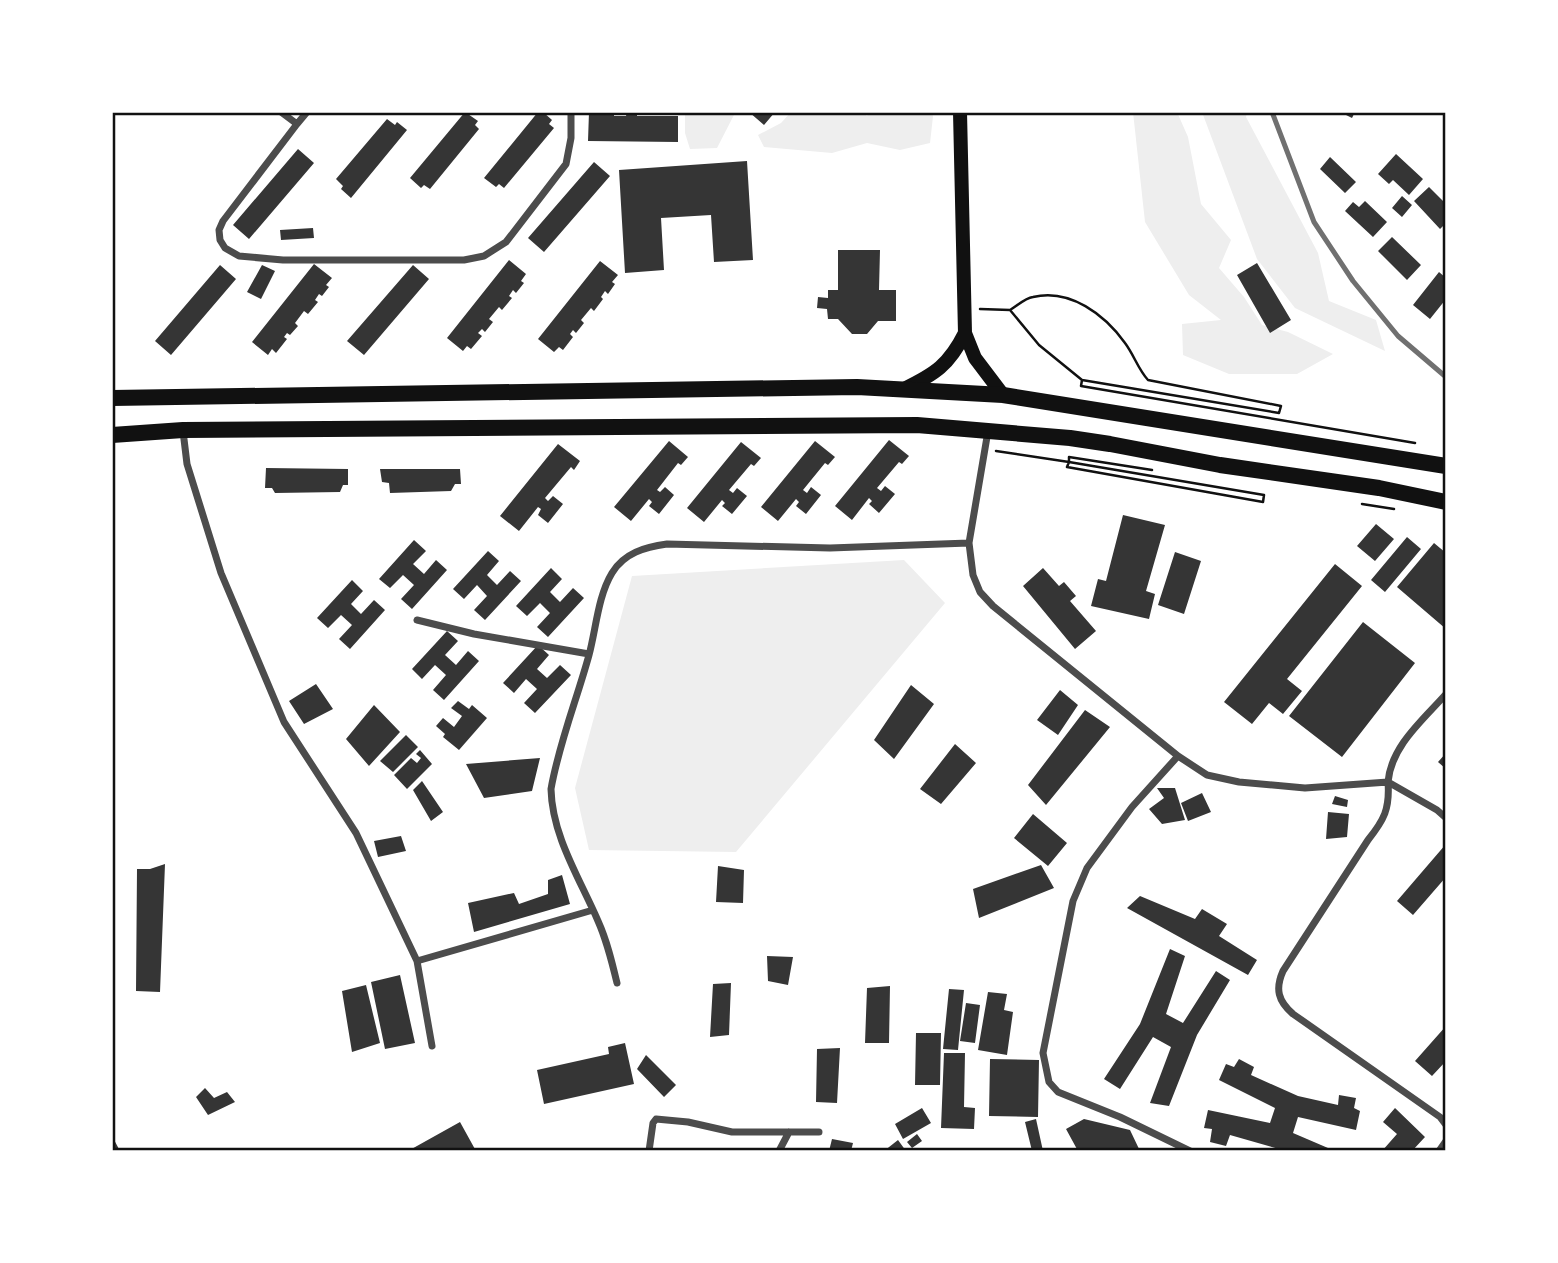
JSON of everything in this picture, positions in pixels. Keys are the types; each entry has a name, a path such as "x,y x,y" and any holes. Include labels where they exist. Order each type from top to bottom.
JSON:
{"highway":[{"path":"112,398 858,387 904,389 1003,395 1446,466"},
{"path":"112,435 183,430 872,424 988,430 1110,444 1220,465 1380,488 1446,502"}],"main road":[{"path":"904,389 943,367 955,354 965,333 960,112"},
{"path":"965,333 981,368 1003,395"}],"street":[{"path":"281,112 297,124"},
{"path":"307,112 223,221 219,230 220,240 231,252 239,256 284,260 464,260 484,256 506,242 566,164 571,138 571,112"},
{"path":"183,430 187,464 211,545 284,722 356,833 417,961 432,1046"},
{"path":"988,430 969,542 973,575 980,592 993,606 1178,756 1207,775 1239,782 1305,788 1388,782 1446,818"},
{"path":"617,983 604,934 571,865 554,812 551,789 612,572 628,555 645,547 667,544 830,548 969,542"},
{"path":"417,620 461,631 589,654"},
{"path":"1446,694 1404,741 1394,758 1382,822 1278,982 1278,995 1282,1005 1440,1117 1446,1125"},
{"path":"1178,756 1132,807 1087,868 1073,901 1043,1052 1044,1068 1049,1082 1058,1092 1120,1117 1175,1147 1190,1151"},
{"path":"417,961 593,909"},
{"path":"649,1151 656,1119 688,1122 732,1132 819,1132"},
{"path":"779,1151 789,1132"},
{"path":"1439,1151 1446,1141"}],"path":[{"path":"966,309 1010,310 1031,297 1069,297 1110,325 1127,345 1141,373 1148,380 1281,406 1279,413 1082,380 1040,345 1010,310"},
{"path":"1082,380 1081,386 1421,444"},
{"path":"986,450 1069,462 1264,495 1264,502 1067,467 1069,462"}],"shaded area":[{"path":"681,112 735,113 717,148 690,149 685,133 685,115"},
{"path":"791,112 862,112 867,116 870,112 931,112 933,116 930,143 900,150 867,143 832,153 764,147 758,135 781,123"},
{"path":"1133,112 1177,112 1188,137 1201,204 1231,240 1219,268 1244,297 1262,325 1288,332 1333,354 1297,374 1229,374 1183,355 1182,324 1221,320 1189,295 1145,222"},
{"path":"1202,112 1247,112 1246,117 1318,253 1329,301 1376,320 1385,351 1295,308 1257,259"},
{"path":"904,560 945,603 736,852 589,850 575,788 632,576"}],"building":[{"path":"465,112 478,121 475,125 479,129 430,189 424,185 421,188 410,178"},
{"path":"538,112 543,112 552,120 549,124 554,128 504,188 499,184 496,187 484,178"},
{"path":"589,112 614,112 614,116 637,112 637,116 678,116 678,142 588,141"},
{"path":"749,112 775,112 764,125"},
{"path":"1340,112 1355,112 1352,118"},
{"path":"387,119 395,125 397,122 407,130 351,198 341,189 343,186 336,179"},
{"path":"298,149 314,163 249,239 233,225"},
{"path":"1396,154 1423,179 1409,195 1393,180 1389,184 1378,174"},
{"path":"1330,157 1356,182 1345,193 1320,169"},
{"path":"747,161 753,260 714,262 711,215 661,218 664,270 625,273 619,170"},
{"path":"594,162 610,176 544,252 528,238"},
{"path":"1429,187 1446,204 1446,223 1440,229 1414,201"},
{"path":"1402,196 1412,205 1402,217 1392,208"},
{"path":"1365,201 1387,222 1373,237 1345,211 1353,202 1359,207"},
{"path":"313,228 314,238 281,240 280,230"},
{"path":"1392,237 1421,265 1407,280 1378,251"},
{"path":"838,250 880,250 879,290 896,290 896,321 878,321 867,334 852,334 838,319 828,319 827,309 817,308 818,297 828,298 828,290 838,290"},
{"path":"509,260 526,274 521,281 524,283 516,293 513,290 509,296 512,298 502,310 499,307 489,319 493,322 485,332 482,329 478,333 482,336 471,349 467,346 463,351 447,338"},
{"path":"600,261 618,275 612,282 615,284 608,294 605,291 601,297 603,299 594,311 591,308 581,320 584,323 576,333 573,330 570,334 573,337 563,350 559,347 554,352 538,339"},
{"path":"1257,263 1291,320 1270,333 1237,275"},
{"path":"314,264 332,278 326,285 329,287 322,296 319,294 315,300 318,302 308,314 304,311 295,323 298,326 290,335 287,333 284,337 287,339 276,353 272,349 268,355 252,342"},
{"path":"220,265 236,279 171,355 155,341"},
{"path":"262,265 275,271 261,299 247,292"},
{"path":"413,265 429,279 364,355 347,341"},
{"path":"1439,272 1446,278 1446,299 1430,319 1413,305"},
{"path":"889,440 909,456 902,464 899,462 877,488 881,491 885,486 895,494 879,513 869,504 872,501 869,498 852,520 835,506"},
{"path":"669,441 688,457 681,465 678,463 657,490 660,492 665,487 674,495 659,514 649,506 652,502 649,499 631,521 614,507"},
{"path":"815,441 835,457 828,465 825,463 803,490 807,493 811,487 821,495 806,514 796,506 799,502 796,499 778,521 761,507"},
{"path":"741,442 761,458 754,466 751,464 729,490 733,493 737,488 747,496 732,514 722,506 725,503 722,500 704,522 687,508"},
{"path":"558,444 580,461 574,470 571,467 545,498 548,501 553,496 563,504 548,523 538,515 541,509 538,507 519,531 500,516"},
{"path":"266,468 348,469 348,485 343,485 340,492 275,493 272,488 265,488"},
{"path":"380,469 460,469 461,484 455,484 451,491 390,493 389,483 382,482"},
{"path":"1123,515 1165,525 1146,591 1155,594 1149,619 1091,606 1098,579 1106,581"},
{"path":"1376,524 1394,539 1375,561 1357,546"},
{"path":"1407,537 1421,549 1385,592 1371,580"},
{"path":"414,540 426,551 413,564 424,574 436,560 447,570 412,609 401,599 414,585 403,575 390,588 379,579"},
{"path":"1434,543 1446,553 1446,629 1397,587"},
{"path":"488,551 499,561 487,575 497,585 510,571 521,581 485,620 474,610 487,596 477,585 464,599 453,589"},
{"path":"1175,552 1201,561 1184,614 1158,605"},
{"path":"1335,564 1362,586 1287,679 1302,691 1283,714 1269,703 1252,724 1224,702"},
{"path":"551,568 562,579 550,592 560,602 573,588 584,598 548,637 537,627 550,613 540,603 527,616 516,606"},
{"path":"1043,568 1059,586 1064,582 1076,596 1070,601 1096,631 1075,649 1023,586"},
{"path":"352,580 363,591 351,604 361,614 374,600 385,610 350,649 339,639 352,625 341,615 328,628 317,618"},
{"path":"1363,622 1415,663 1342,757 1289,716"},
{"path":"447,631 458,641 445,655 456,665 468,651 479,661 444,700 433,690 446,675 435,665 422,679 412,669"},
{"path":"538,645 549,655 537,669 547,678 560,665 571,675 535,713 524,703 537,689 526,679 514,693 503,683"},
{"path":"316,684 333,709 304,724 289,701"},
{"path":"911,685 934,704 894,759 874,740"},
{"path":"1060,690 1078,705 1058,735 1037,720"},
{"path":"458,701 469,709 472,705 487,718 459,750 443,737 445,734 436,726 443,718 454,727 462,716 451,708"},
{"path":"374,705 400,732 369,766 346,739"},
{"path":"1085,710 1110,727 1046,805 1028,785"},
{"path":"406,735 418,747 393,772 380,761"},
{"path":"955,744 976,763 941,804 920,789"},
{"path":"420,750 432,764 407,789 394,775 411,758 417,763 421,758 416,754"},
{"path":"1446,753 1446,769 1438,762"},
{"path":"540,758 532,791 484,798 466,764"},
{"path":"422,781 443,812 431,821 413,790"},
{"path":"1157,788 1175,788 1185,820 1162,824 1149,809 1164,798"},
{"path":"1202,793 1211,812 1188,821 1181,803"},
{"path":"1335,796 1348,800 1347,807 1332,804"},
{"path":"1328,812 1349,814 1347,837 1326,839"},
{"path":"1033,814 1067,843 1048,866 1014,838"},
{"path":"401,836 406,851 378,857 374,841"},
{"path":"1446,844 1446,877 1413,915 1397,901"},
{"path":"165,864 160,992 136,991 137,869 150,869"},
{"path":"1041,865 1054,888 979,918 973,889"},
{"path":"718,866 744,870 743,903 716,902"},
{"path":"562,875 570,904 474,932 468,903 514,893 519,904 548,894 548,880"},
{"path":"1140,896 1195,919 1202,909 1227,924 1219,936 1257,960 1248,975 1127,908"},
{"path":"1170,949 1185,956 1166,1014 1183,1023 1216,971 1230,980 1197,1035 1169,1106 1150,1103 1171,1047 1153,1037 1120,1089 1104,1079 1140,1024"},
{"path":"767,956 793,957 788,985 768,981"},
{"path":"400,975 415,1043 385,1049 371,982"},
{"path":"731,983 729,1035 710,1037 713,984"},
{"path":"366,985 380,1043 352,1052 342,991"},
{"path":"890,986 889,1043 865,1043 867,988"},
{"path":"949,989 964,990 958,1050 943,1049"},
{"path":"988,992 1007,994 1004,1010 1013,1012 1007,1055 978,1050"},
{"path":"966,1003 980,1005 975,1043 960,1041"},
{"path":"1446,1026 1446,1061 1432,1076 1415,1061"},
{"path":"916,1033 941,1033 940,1085 915,1085"},
{"path":"625,1043 634,1084 544,1104 537,1070 609,1054 608,1047"},
{"path":"840,1048 837,1103 816,1102 817,1049"},
{"path":"944,1053 965,1053 964,1107 975,1108 974,1129 941,1128"},
{"path":"646,1055 676,1085 664,1097 637,1069"},
{"path":"990,1059 1039,1060 1038,1117 989,1116"},
{"path":"1239,1059 1254,1067 1251,1075 1298,1096 1338,1105 1339,1095 1356,1098 1354,1108 1360,1111 1356,1130 1298,1117 1293,1133 1335,1151 1286,1151 1230,1135 1226,1146 1210,1142 1212,1129 1204,1128 1208,1110 1270,1123 1275,1108 1219,1080 1226,1064 1234,1067"},
{"path":"205,1088 214,1098 227,1092 235,1102 208,1115 196,1097"},
{"path":"922,1108 931,1123 903,1139 895,1124"},
{"path":"1395,1108 1425,1137 1412,1151 1382,1151 1397,1134 1383,1122"},
{"path":"1036,1119 1043,1151 1032,1151 1025,1122"},
{"path":"1084,1119 1130,1130 1140,1151 1078,1151 1066,1129"},
{"path":"460,1122 476,1151 408,1151"},
{"path":"917,1134 922,1141 912,1148 907,1142"},
{"path":"112,1136 120,1151 112,1151"},
{"path":"832,1139 853,1143 851,1151 829,1151"},
{"path":"898,1140 906,1151 884,1151"}],"railway":[{"path":"1272,112 1314,222 1353,281 1398,336 1446,377"}]}
